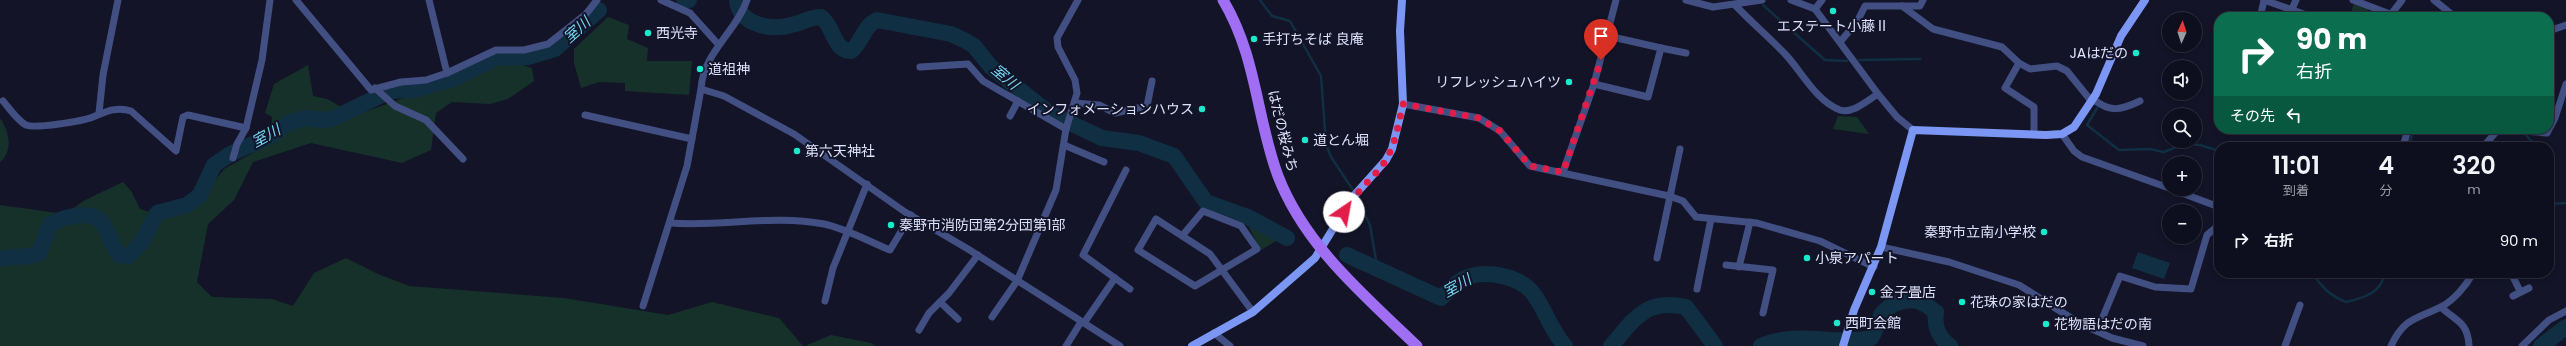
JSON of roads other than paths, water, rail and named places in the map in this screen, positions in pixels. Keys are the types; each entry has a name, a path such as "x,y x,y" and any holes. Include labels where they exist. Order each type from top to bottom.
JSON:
{"main road":[{"name":"はだの桜みち","path":"1223,0 1246,47 1278,176 1304,226 1321,250 1417,346"}],"street":[{"path":"99,113 103,75 118,0"},
{"path":"233,158 235,146 246,128 262,60 270,0"},
{"path":"296,0 371,90 401,82 414,83 447,73 496,50 524,50 548,44 586,14 597,0"},
{"path":"429,0 447,73"},
{"path":"661,0 690,13 718,44"},
{"path":"643,306 671,223 671,213 687,166 701,89 701,80 718,44 744,10 747,0"},
{"path":"992,317 1017,281 1056,190 1067,128 1077,93 1075,80 1058,47 1057,38 1078,0"},
{"path":"1192,346 1253,312 1286,284 1321,250 1352,198 1380,168 1389,154 1403,104 1400,31 1402,0"},
{"path":"1563,172 1594,84 1608,36 1616,0"},
{"path":"1686,0 1702,2 1713,7 1735,6 1762,0"},
{"path":"1791,0 1815,9 1878,94 1897,117 1913,130 2034,134 2062,134 2074,127 2092,100 2113,58 2121,36 2145,0"},
{"path":"1815,9 1822,0"},
{"path":"1840,42 1857,22 1865,6 1920,6 1923,0"},
{"path":"2261,12 2264,0 2300,12"},
{"path":"2292,9 2296,0"},
{"path":"2353,0 2382,12"},
{"path":"2392,12 2402,0"},
{"path":"2434,0 2448,12"},
{"path":"1735,6 1786,55 1811,87 1840,110 1851,110 1878,94"},
{"path":"1902,6 1933,29 2002,47 2019,63 2030,69 2057,66 2068,71 2092,100 2110,109 2123,110 2140,102"},
{"path":"2554,29 2566,25"},
{"path":"1608,36 1686,53"},
{"path":"1594,84 1648,97 1661,48"},
{"path":"947,57 947,65"},
{"path":"2019,63 2005,88 2034,107 2034,134"},
{"path":"920,67 968,64 982,81 1067,128"},
{"path":"1075,103 1099,106 1116,112 1147,106 1152,81"},
{"path":"2554,120 2566,84"},
{"path":"375,88 395,106 426,120 463,159"},
{"path":"701,89 724,96 794,134 911,215 978,255 1120,346"},
{"path":"3,101 26,125 34,126 83,119 99,113 124,108 131,111 176,151 183,117 188,115 246,128"},
{"path":"1010,116 1018,101"},
{"path":"1403,104 1479,118 1500,131 1530,166 1669,196 1683,201 1696,217 1750,222 1820,241 1874,267"},
{"path":"585,115 692,139"},
{"path":"1843,346 1847,331 1881,247 1913,130"},
{"path":"2062,134 2074,151 2082,157 2162,186"},
{"path":"2487,142 2494,134"},
{"path":"1064,145 1104,162"},
{"path":"1657,258 1680,149"},
{"path":"1126,170 1083,255 1130,289"},
{"path":"825,301 833,268 867,184"},
{"path":"2189,196 2214,205"},
{"path":"1182,236 1203,211 1241,226 1257,249 1222,271 1195,286 1138,250 1156,219 1182,236 1210,254 1222,271 1253,312"},
{"path":"671,223 695,225 764,220 824,224 848,232 890,250 911,215"},
{"path":"1697,289 1711,219"},
{"path":"1739,267 1750,222"},
{"path":"2097,331 2120,276 2156,287 2191,290 2207,236 2214,230"},
{"path":"1881,247 1950,262 2019,285 2079,323 2112,338 2143,346"},
{"path":"919,330 929,313 940,302 978,255"},
{"path":"1726,266 1773,270 1771,296 1763,313"},
{"path":"1066,346 1115,278"},
{"path":"2391,346 2396,335 2410,320 2441,307 2460,292 2470,278"},
{"path":"2513,278 2520,291"},
{"path":"2513,296 2528,288"},
{"path":"940,302 958,319"},
{"path":"2285,346 2300,305"},
{"path":"2441,307 2459,319 2465,329 2469,346"},
{"path":"2522,346 2549,320 2566,311"},
{"path":"1214,333 1230,346"}],"water":[{"path":"2138,252 2170,263 2164,279 2132,268"}],"waterway":[{"name":"室川","path":"684,0 689,0"},
{"name":"室川","path":"737,0 743,15 756,24 765,26 783,27 821,17 826,21 840,47 851,51 858,44 869,26 877,20 951,34 974,46 991,67 1049,113 1102,138 1139,143 1174,156 1206,202 1248,217 1287,238"},
{"path":"1260,0 1272,16 1290,21 1321,76 1326,144 1331,157 1353,190"},
{"path":"1763,5 1825,60 1847,61"},
{"name":"室川","path":"0,259 30,256 39,253 50,224 78,215 92,216 98,219 103,224 119,255 129,256 143,240 157,213 187,205 200,195 214,165 230,154 271,136 288,123 305,118 320,120 332,119 390,91 414,90 453,79 496,58 528,57 555,49 599,10"},
{"path":"1859,60 1920,59"},
{"path":"2097,108 2087,125 2119,150 2149,149 2164,152 2184,144 2200,145 2214,149"},
{"path":"2410,142 2412,134"},
{"path":"2525,134 2532,142"},
{"path":"1357,199 1370,225 1376,260 1375,268"},
{"path":"2554,204 2566,203"},
{"name":"室川","path":"1347,255 1441,298 1458,282 1474,275 1493,274 1513,279 1522,283 1535,296 1556,335 1565,346"},
{"path":"2316,278 2335,297 2346,302 2371,294 2380,285 2384,278"},
{"name":"室川","path":"1761,346 1775,341 1788,339 1857,340 1871,338 1884,311 1899,302 1910,300 1922,303 1936,312 1936,327 1942,339 1950,346"},
{"name":"室川","path":"1611,346 1634,319 1642,313 1651,308 1672,305 1686,307 1715,346"},
{"name":"室川","path":"2541,346 2566,327"}],"place":[{"name":"エステート小藤Ⅱ","path":"1833,11"},
{"name":"西光寺","path":"648,33"},
{"name":"手打ちそば 良庵","path":"1254,39"},
{"name":"JAはだの","path":"2136,53"},
{"name":"道祖神","path":"700,69"},
{"name":"リフレッシュハイツ","path":"1569,82"},
{"name":"インフォメーションハウス","path":"1202,109"},
{"name":"道とん堀","path":"1305,140"},
{"name":"第六天神社","path":"797,151"},
{"name":"秦野市消防団第2分団第1部","path":"891,225"},
{"name":"秦野市立南小学校","path":"2044,232"},
{"name":"小泉アパート","path":"1807,258"},
{"name":"金子畳店","path":"1872,292"},
{"name":"花珠の家はだの","path":"1962,302"},
{"name":"西町会館","path":"1837,323"},
{"name":"花物語はだの南","path":"2046,324"}]}
